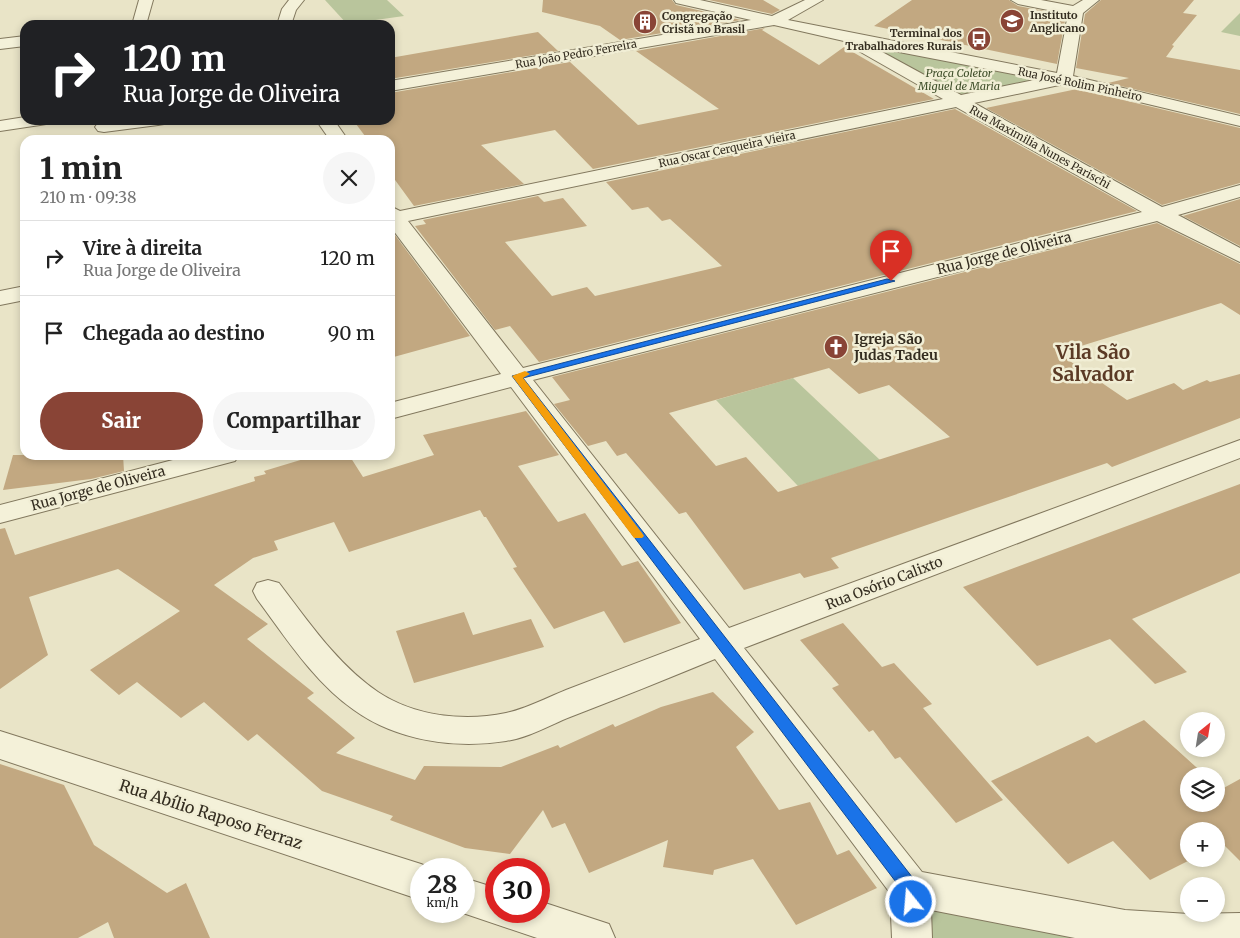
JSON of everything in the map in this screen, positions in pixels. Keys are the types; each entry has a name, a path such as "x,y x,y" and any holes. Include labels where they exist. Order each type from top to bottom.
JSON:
{"street":[{"path":"140,20 146,0"},
{"path":"286,20 289,9 297,0"},
{"name":"Rua José Rolim Pinheiro","path":"681,0 841,36 1064,79 1240,120"},
{"name":"Rua João Pedro Ferreira","path":"395,85 773,21 816,0"},
{"path":"1018,0 1076,11 1092,0"},
{"path":"1064,79 1076,11"},
{"name":"Rua Maximilia Nunes Parischi","path":"841,36 1160,214 1240,256"},
{"path":"0,44 20,42"},
{"name":"Rua Oscar Cerqueira Vieira","path":"395,215 1064,79"},
{"path":"0,126 20,123"},
{"path":"103,129 127,125"},
{"name":"Rua Jorge de Oliveira","path":"395,410 517,376 1160,214 1240,191"},
{"path":"395,221 517,376 910,888 912,938"},
{"path":"0,298 20,294"},
{"name":"Rua Osório Calixto","path":"268,591 318,659 340,682 370,706 384,713 420,725 476,732 508,727 530,720 721,644 1240,448"},
{"name":"Rua Jorge de Oliveira","path":"0,514 206,460"},
{"name":"Rua Abílio Raposo Ferraz","path":"0,745 410,878"},
{"path":"910,888 1126,929 1202,933 1240,932"},
{"path":"548,923 594,938"}],"green space":[{"path":"325,0 387,0 404,16 376,20 343,20"},
{"path":"1240,13 1240,36 1221,32"},
{"name":"Praça Coletor Miguel de Maria","path":"851,41 1064,79 957,101"},
{"path":"793,378 880,460 798,486 716,400"},
{"path":"924,903 1120,938 929,938"}],"building":[{"path":"543,0 672,0 676,5 741,20 620,40 600,26 542,12"},
{"path":"709,0 763,0 780,10 772,14"},
{"path":"912,0 1009,0 1018,6 1066,15 1057,64 874,26"},
{"path":"1101,0 1194,0 1183,13 1197,15 1172,45 1174,46 1166,57 1240,70 1240,114 1108,83 1129,78 1076,68 1085,14"},
{"path":"765,28 762,30 819,65 844,47 934,99 593,169 555,130 481,145 524,184 414,206 395,180 395,135 364,135 357,125 395,125 395,92 570,62 638,125 719,109 636,51"},
{"path":"538,32 558,51 395,78 395,57"},
{"path":"1077,89 1240,128 1240,183 1162,205 986,108"},
{"path":"955,109 1137,211 539,362 510,326 495,330 415,226 426,224 423,220 538,196 544,202 563,198 587,226 505,242 552,296 587,287 595,296 722,266 670,219 662,221 648,207 632,210 606,182"},
{"path":"1240,199 1240,246 1183,216"},
{"path":"1157,223 1240,264 1240,315 1221,303 1058,353 1127,400 1174,383 1183,390 1207,380 1210,382 1240,374 1240,418 1112,467 1107,463 831,558 839,568 804,578 800,573 744,590 686,512 679,514 626,453 617,456 606,441 588,446 554,404 570,400 552,377","holes":["829,368 859,394 889,385 950,437 778,492 746,457 716,466 669,413"]},
{"path":"395,235 470,336 395,357"},
{"path":"526,411 559,455 518,466 558,522 585,513 622,566 638,561 681,623 624,643 604,611 554,629 513,568 517,567 480,510 349,552 334,522 274,541 278,550 253,558 214,585 268,624 247,639 314,693 307,698 355,738 336,753 415,780 424,766 501,767 558,745 560,748 613,724 615,727 661,707 713,692 754,732 736,747 779,810 810,802 837,855 849,850 877,888 796,925 753,859 714,870 713,875 663,867 668,840 589,873 565,823 552,828 543,810 510,854 465,848 390,820 393,816 322,791 257,734 248,741 204,702 181,718 137,682 119,695 90,670 180,611 118,569 29,597 48,655 0,689 0,529 5,528 15,555 255,481 254,477 266,474 264,471 300,460 352,460 363,477 434,455 423,435"},
{"path":"13,455 20,455 20,460 123,460 124,471 91,479 3,490"},
{"path":"1240,484 1240,573 1132,619 1187,672 1155,684 1110,639 1037,666 963,587"},
{"path":"464,612 473,635 531,619 544,647 414,683 396,631"},
{"path":"843,623 882,667 894,663 932,704 923,708 1003,800 956,823 900,757 895,759 873,730 869,732 832,688 839,685 800,640"},
{"path":"1144,720 1180,753 1180,758 1186,758 1196,767 1180,767 1180,812 1225,812 1225,787 1240,779 1240,861 1225,846 1225,822 1180,822 1180,865 1150,880 1113,841 1068,864 991,781 1088,736 1096,743"},
{"path":"0,764 64,785 94,845 167,893 186,883 210,938 114,938 108,922 78,938 0,938"}],"slow traffic":[{"path":"525,374 517,376 638,536"}],"place":[{"name":"Instituto Anglicano","path":"1012,21"},
{"name":"Congregação Cristã no Brasil","path":"645,22"},
{"name":"Terminal dos Trabalhadores Rurais","path":"979,39"},
{"name":"Igreja São Judas Tadeu","path":"836,347"}],"district":[{"name":"Vila São Salvador","path":"1093,363"}],"route":[{"path":"891,281 517,376 910,888 911,902"}]}
